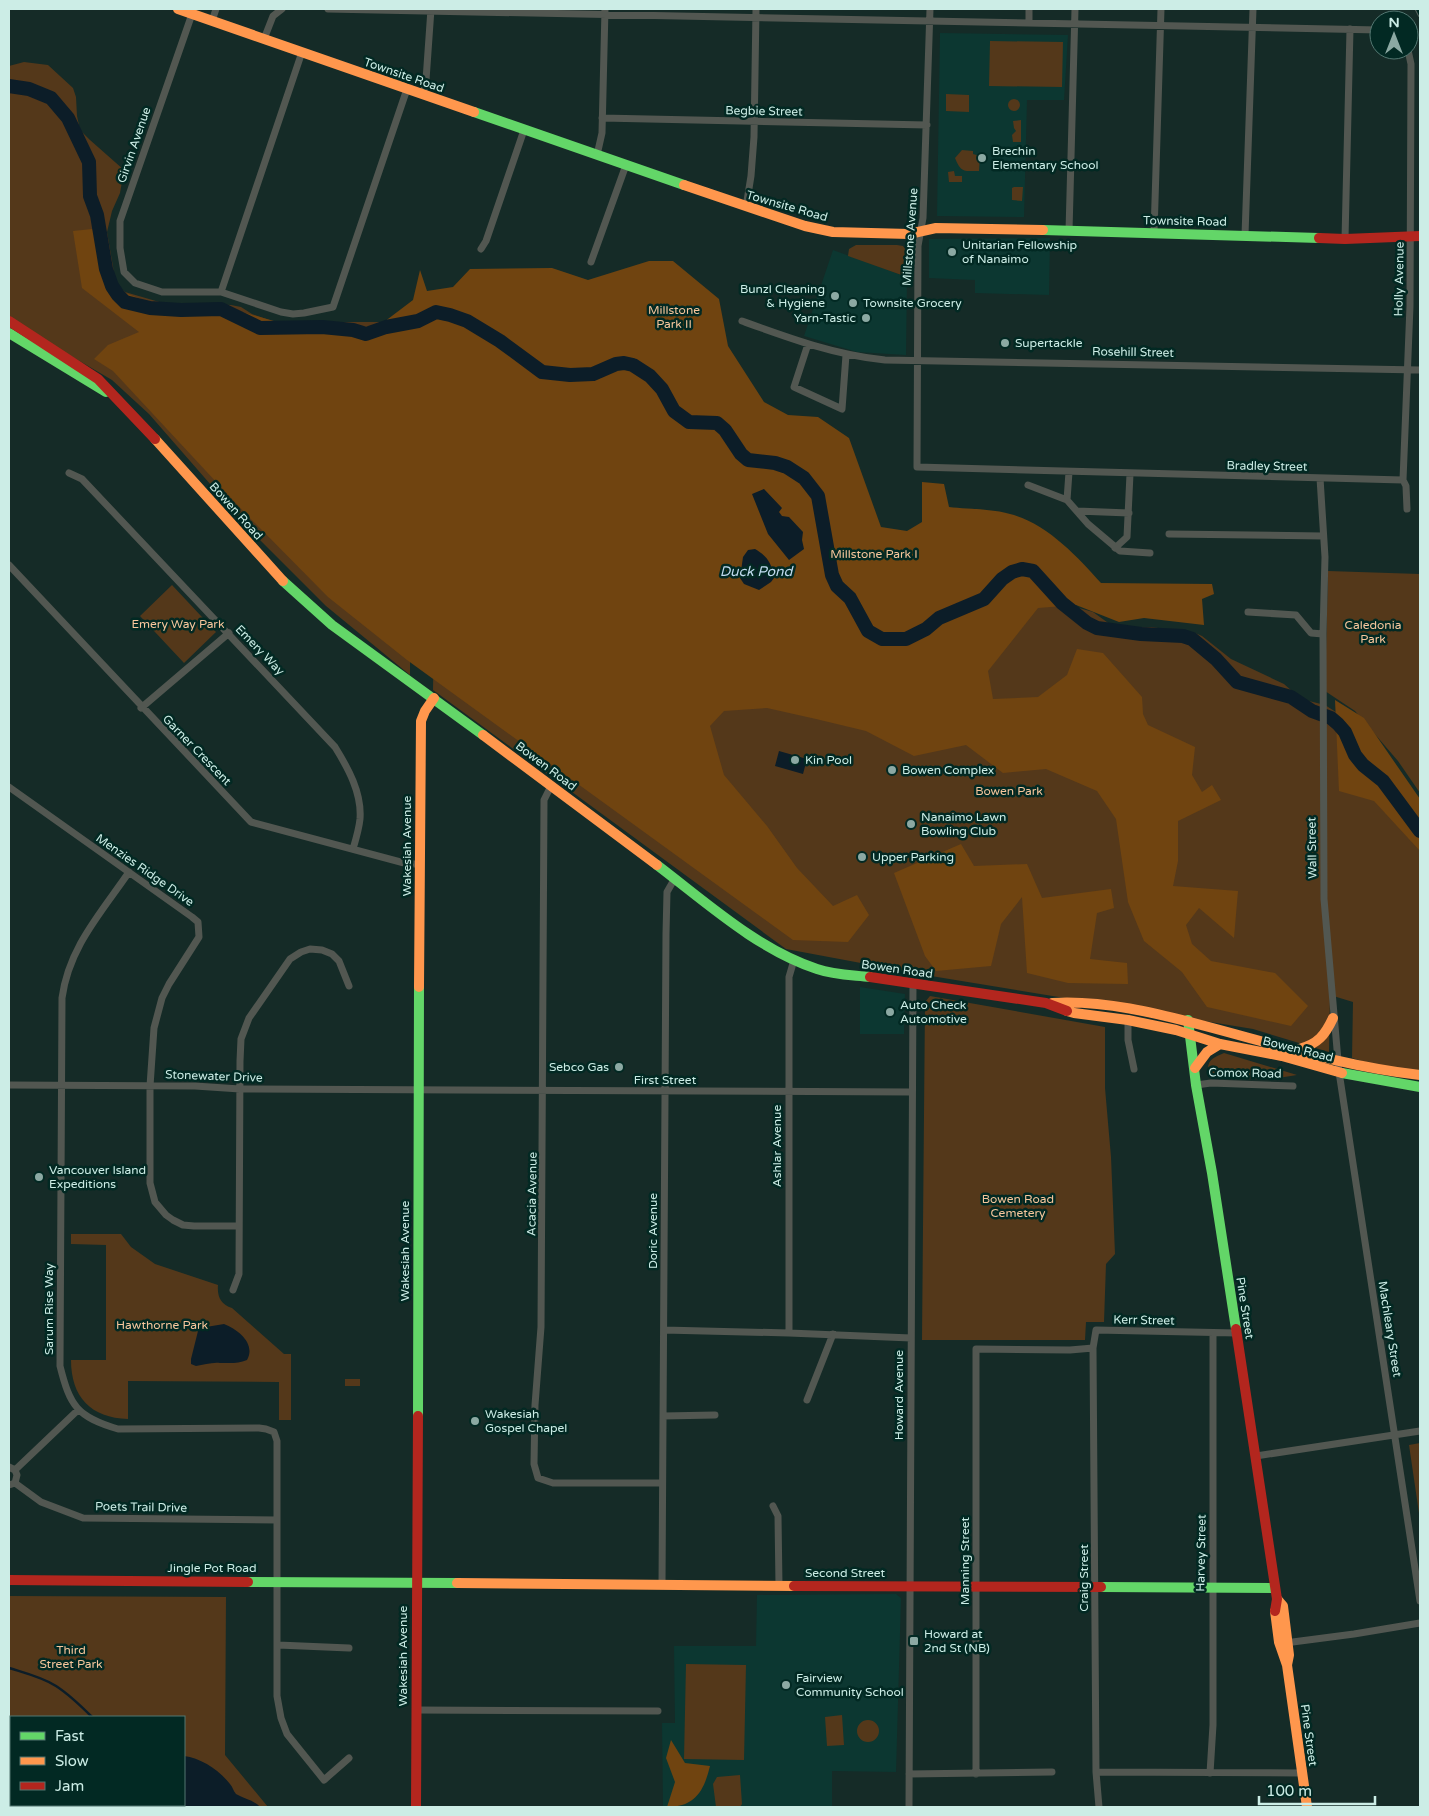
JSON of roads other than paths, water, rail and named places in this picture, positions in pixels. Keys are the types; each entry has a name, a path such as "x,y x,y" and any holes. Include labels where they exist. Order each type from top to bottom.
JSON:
{"main road":[{"name":"Townsite Road","path":"178,9 746,207 805,226 833,232 909,234 936,228 1344,239 1416,236"},
{"name":"Bowen Road","path":"9,321 98,379 146,429 275,574 332,625 434,698 768,948 819,970 1046,1003 1064,1002 1125,1007 1188,1020 1339,1061"},
{"name":"Bowen Road","path":"9,333 113,396"},
{"name":"Wakesiah Avenue","path":"416,1807 421,726 425,711 434,698"},
{"name":"Bowen Road","path":"1046,1003 1074,1013 1128,1020 1189,1034 1220,1044 1282,1056 1339,1072"},
{"path":"1298,1050 1314,1046 1318,1043 1326,1034 1333,1018"},
{"name":"Pine Street","path":"1188,1020 1196,1085 1212,1173 1275,1588 1277,1600 1283,1606 1284,1643 1289,1655 1287,1665 1307,1807"},
{"path":"1195,1068 1207,1052 1220,1044"},
{"path":"1339,1061 1401,1074 1420,1075"},
{"path":"1339,1072 1420,1087"},
{"name":"Jingle Pot Road","path":"9,1580 416,1583"},
{"name":"Second Street","path":"416,1583 1275,1588"}],"street":[{"path":"212,21 216,9"},
{"path":"264,39 273,16 282,9"},
{"path":"328,9 604,12 756,18 1369,30"},
{"path":"746,207 751,176 754,122 756,9"},
{"name":"Millstone Avenue","path":"917,467 918,246 923,218 930,9"},
{"path":"1029,9 1029,23"},
{"path":"1069,231 1075,9"},
{"path":"1154,233 1161,9"},
{"path":"1245,235 1253,9"},
{"path":"423,94 426,80 431,10"},
{"path":"597,156 600,146 602,118 604,12"},
{"name":"Girvin Avenue","path":"192,14 120,221 120,248 124,272 135,283 162,292 221,292"},
{"path":"1344,239 1350,29"},
{"path":"302,52 221,292 281,312 293,314 333,307 407,89"},
{"name":"Holly Avenue","path":"1407,509 1406,486 1403,480 1407,369 1416,236 1410,60"},
{"name":"Begbie Street","path":"602,118 927,126"},
{"path":"481,249 486,241 524,130"},
{"path":"591,262 626,166"},
{"name":"Rosehill Street","path":"742,321 846,355 885,360 1420,370"},
{"path":"808,344 794,387 842,409 846,355"},
{"name":"Bradley Street","path":"917,467 1403,480"},
{"path":"1067,500 1069,472"},
{"name":"Emery Way","path":"69,473 82,479 324,733 344,762 352,778 360,806 360,820 353,849"},
{"path":"1115,548 1127,537 1130,474"},
{"name":"Wall Street","path":"1320,478 1325,595 1323,634 1324,900 1333,1018 1339,1061"},
{"path":"1028,485 1067,500 1088,524 1115,548 1124,552 1150,553"},
{"path":"1077,511 1129,513"},
{"path":"1169,534 1323,536"},
{"name":"Garner Crescent","path":"9,566 141,708 251,822 408,864 419,864"},
{"path":"1248,612 1296,615 1311,633 1323,634"},
{"path":"141,708 229,633"},
{"name":"Acacia Avenue","path":"552,786 545,798 544,809 544,1091 541,1327 535,1405 534,1464 538,1478 553,1483 662,1483"},
{"name":"Menzies Ridge Drive","path":"9,787 198,922 199,938 197,944 169,984 156,1016 150,1086"},
{"name":"Sarum Rise Way","path":"130,872 87,932 72,959 62,1011 60,1366 66,1392 78,1410 97,1423 118,1429 259,1428 274,1432 277,1441 277,1696 281,1718 287,1734 324,1780 349,1758"},
{"name":"Doric Avenue","path":"662,1585 667,895 668,889 675,878"},
{"path":"233,1290 239,1274 241,1040 244,1030 249,1018 290,958 301,952 310,949 322,950 332,954 339,961 349,986"},
{"name":"Ashlar Avenue","path":"789,1333 789,976 794,960"},
{"name":"Howard Avenue","path":"909,1807 913,984"},
{"path":"1128,1020 1128,1040 1134,1069"},
{"name":"Machleary Street","path":"1339,1061 1339,1072 1420,1601"},
{"name":"Stonewater Drive","path":"9,1085 240,1089 418,1089"},
{"name":"Comox Road","path":"1196,1085 1293,1086"},
{"path":"150,1086 150,1183 155,1202 166,1215 183,1224 239,1226"},
{"name":"First Street","path":"418,1089 911,1092"},
{"path":"664,1330 911,1338"},
{"name":"Kerr Street","path":"1093,1348 1096,1330 1237,1333"},
{"name":"Harvey Street","path":"1210,1773 1213,1725 1213,1333"},
{"path":"807,1400 833,1334"},
{"name":"Manning Street","path":"976,1774 976,1349 1070,1350 1093,1348"},
{"name":"Craig Street","path":"1093,1348 1096,1772 1099,1807"},
{"path":"12,1484 17,1475 12,1469 78,1410"},
{"path":"663,1416 715,1415"},
{"path":"1256,1456 1420,1431"},
{"name":"Poets Trail Drive","path":"12,1484 41,1502 83,1518 277,1520"},
{"path":"773,1506 778,1516 779,1585"},
{"path":"1284,1643 1354,1634 1420,1622"},
{"path":"278,1645 349,1648"},
{"path":"416,1710 658,1711"},
{"path":"909,1774 1052,1772"},
{"path":"1096,1772 1302,1773"}],"water":[{"path":"764,489 782,508 779,512 782,516 789,517 803,532 804,549 789,560 768,534 752,494"},
{"name":"Duck Pond","path":"755,549 768,560 774,578 759,590 744,584 740,578 743,557 748,550"},
{"path":"779,751 807,759 803,774 775,766"},
{"path":"224,1324 235,1330 248,1343 249,1354 247,1360 237,1363 214,1363 196,1366 191,1364 198,1331 206,1327"},
{"path":"185,1756 197,1759 215,1770 226,1779 236,1794 260,1807 143,1807 185,1806"}],"waterway":[{"path":"9,86 29,89 51,98 68,118 89,162 90,196 97,215 106,269 112,286 125,302 150,308 181,310 221,309 260,328 322,327 353,330 366,334 386,327 418,321 436,312 467,321 500,341 542,372 570,375 593,374 616,364 633,365 650,376 662,389 674,411 689,422 717,423 725,430 741,454 748,460 775,463 787,467 804,478 818,496 832,575 837,586 850,598 868,631 882,639 906,639 926,629 939,618 984,599 1002,579 1012,572 1022,569 1033,571 1062,603 1087,623 1097,628 1141,634 1183,636 1192,639 1216,659 1237,682 1291,697 1312,711 1331,718 1345,732 1355,755 1363,765 1383,781 1420,831"},
{"path":"9,1668 51,1683 71,1697 91,1716"}],"railway":[{"path":"1417,9 1420,15"}],"place":[{"name":"Brechin Elementary School","path":"982,158"},
{"name":"Unitarian Fellowship of Nanaimo","path":"952,252"},
{"name":"Bunzl Cleaning & Hygiene","path":"835,296"},
{"name":"Townsite Grocery","path":"853,303"},
{"name":"Yarn-Tastic","path":"866,318"},
{"name":"Supertackle","path":"1005,343"},
{"name":"Kin Pool","path":"795,760"},
{"name":"Bowen Complex","path":"892,770"},
{"name":"Nanaimo Lawn Bowling Club","path":"911,824"},
{"name":"Upper Parking","path":"862,857"},
{"name":"Auto Check Automotive","path":"890,1012"},
{"name":"Sebco Gas","path":"619,1067"},
{"name":"Vancouver Island Expeditions","path":"39,1177"},
{"name":"Wakesiah Gospel Chapel","path":"475,1421"},
{"name":"Howard at 2nd St (NB)","path":"914,1641"},
{"name":"Fairview Community School","path":"786,1685"}],"park label":[{"name":"Millstone Park II","path":"674,317"},
{"name":"Millstone Park I","path":"874,554"},
{"name":"Emery Way Park","path":"178,624"},
{"name":"Caledonia Park","path":"1373,632"},
{"name":"Bowen Park","path":"1009,791"},
{"name":"Bowen Road Cemetery","path":"1018,1206"},
{"name":"Hawthorne Park","path":"162,1325"},
{"name":"Third Street Park","path":"71,1657"}]}
